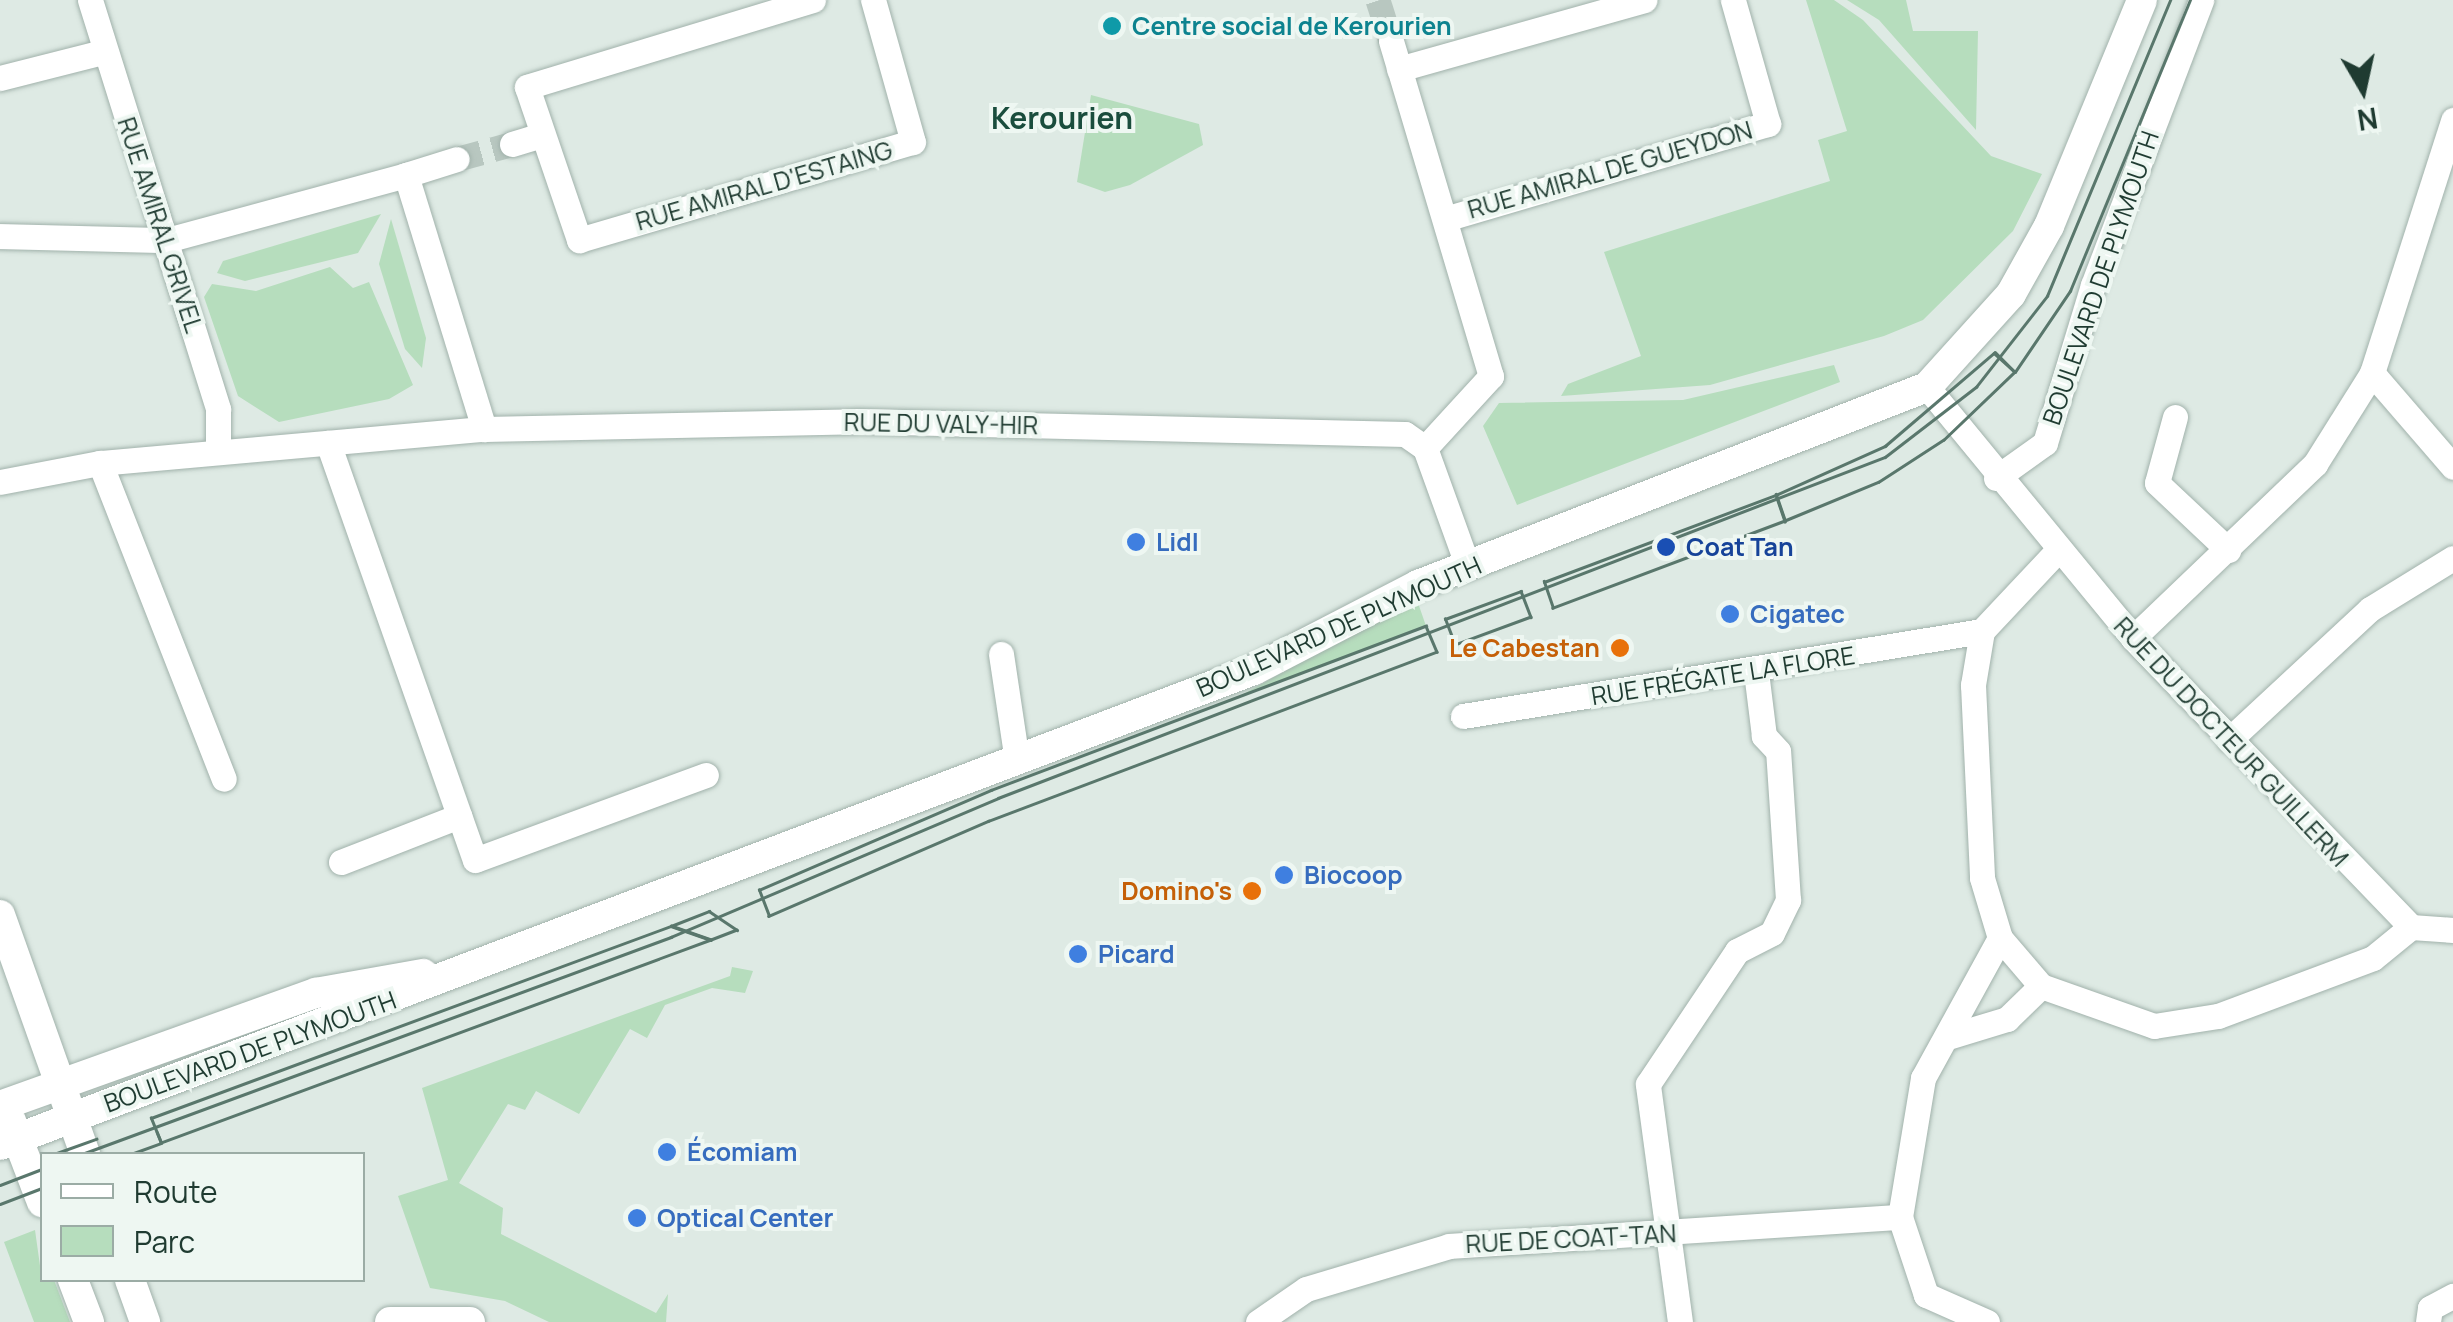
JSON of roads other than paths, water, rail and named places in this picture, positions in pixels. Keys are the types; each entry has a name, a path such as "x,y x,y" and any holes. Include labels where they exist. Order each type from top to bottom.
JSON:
{"main road":[{"name":"BOULEVARD DE PLYMOUTH","path":"8,1142 500,960 1254,670 1468,566 1927,387 2011,294 2049,226 2142,0"},
{"path":"0,915 83,1152"},
{"name":"BOULEVARD DE PLYMOUTH","path":"2,1100 60,1087 316,992 500,960"},
{"path":"2,1100 8,1142 40,1198"},
{"path":"74,1282 89,1322"},
{"path":"131,1282 145,1322"},
{"path":"390,1322 470,1322"}],"street":[{"name":"RUE AMIRAL GRIVEL","path":"90,0 103,52 167,240 218,409 218,452"},
{"name":"RUE AMIRAL D'ESTAING","path":"813,0 527,88 579,240 914,142 873,0"},
{"path":"1399,69 1645,0"},
{"name":"RUE AMIRAL DE GUEYDON","path":"1444,218 1768,124 1733,0"},
{"name":"BOULEVARD DE PLYMOUTH","path":"1996,478 2045,443 2093,285 2202,0"},
{"path":"1391,41 1491,376 1426,448 1468,566"},
{"path":"0,78 103,52"},
{"path":"2133,638 2315,464 2372,373 2453,120"},
{"path":"512,144 542,135"},
{"path":"0,236 167,240 458,159"},
{"path":"406,175 484,429"},
{"path":"2372,373 2453,467"},
{"name":"RUE DU DOCTEUR GUILLERM","path":"1927,387 1996,478 2133,638 2411,926"},
{"path":"2175,417 2157,483 2228,550"},
{"name":"RUE DU VALY-HIR","path":"3,483 100,463 484,429 857,421 1405,434 1426,448"},
{"path":"328,442 475,860 706,775"},
{"path":"100,463 224,779"},
{"path":"2058,550 1982,631 1974,685 1982,878 2000,938 2041,986 2102,1015 2170,1024 2218,1016 2373,958 2411,926 2453,930"},
{"path":"2229,740 2370,609 2453,558"},
{"name":"RUE FRÉGATE LA FLORE","path":"1463,716 1756,672 1982,631"},
{"path":"1001,654 1017,761"},
{"path":"1680,1322 1648,1084 1737,952 1772,932 1788,900 1778,750 1764,736 1756,672"},
{"path":"341,862 459,816"},
{"path":"1987,1322 1926,1294 1900,1217 1923,1078 1951,1036 1967,985 2000,938"},
{"path":"1951,1036 2007,1019 2041,986"},
{"name":"RUE DE COAT-TAN","path":"1258,1322 1306,1289 1413,1254 1900,1217"},
{"path":"2428,1322 2430,1308 2453,1296"}],"tunnel":[{"path":"1378,0 1391,41"},
{"path":"457,159 512,144"}],"tram line":[{"path":"87,1152 671,937 998,798 1885,457 1976,387 2047,296 2170,0"},
{"path":"1995,352 2015,372 2070,291 2190,0"},
{"path":"1994,353 2015,372 1944,440 1879,482 1785,521 1776,495 1885,446 1994,353"},
{"path":"1776,495 1785,521 1553,608 1544,582 1776,495"},
{"path":"1521,591 1531,617 1455,645 1445,619 1521,591"},
{"path":"1426,626 1437,652 989,821 769,916 759,890 991,790 1426,626"},
{"path":"709,911 737,930 711,940 671,926 709,911"},
{"path":"671,926 711,940 161,1143 151,1118 671,926"},
{"path":"136,1152 161,1143 157,1133"},
{"path":"60,1152 96,1139"},
{"path":"0,1185 40,1170"},
{"path":"0,1204 40,1189"}],"place":[{"name":"Centre social de Kerourien","path":"1112,26"},
{"name":"Lidl","path":"1136,542"},
{"name":"Coat Tan","path":"1666,547"},
{"name":"Cigatec","path":"1730,614"},
{"name":"Le Cabestan","path":"1620,648"},
{"name":"Biocoop","path":"1284,875"},
{"name":"Domino's","path":"1252,891"},
{"name":"Picard","path":"1078,954"},
{"name":"Écomiam","path":"667,1152"},
{"name":"Optical Center","path":"637,1218"}],"district":[{"name":"Kerourien","path":"1062,118"}]}
